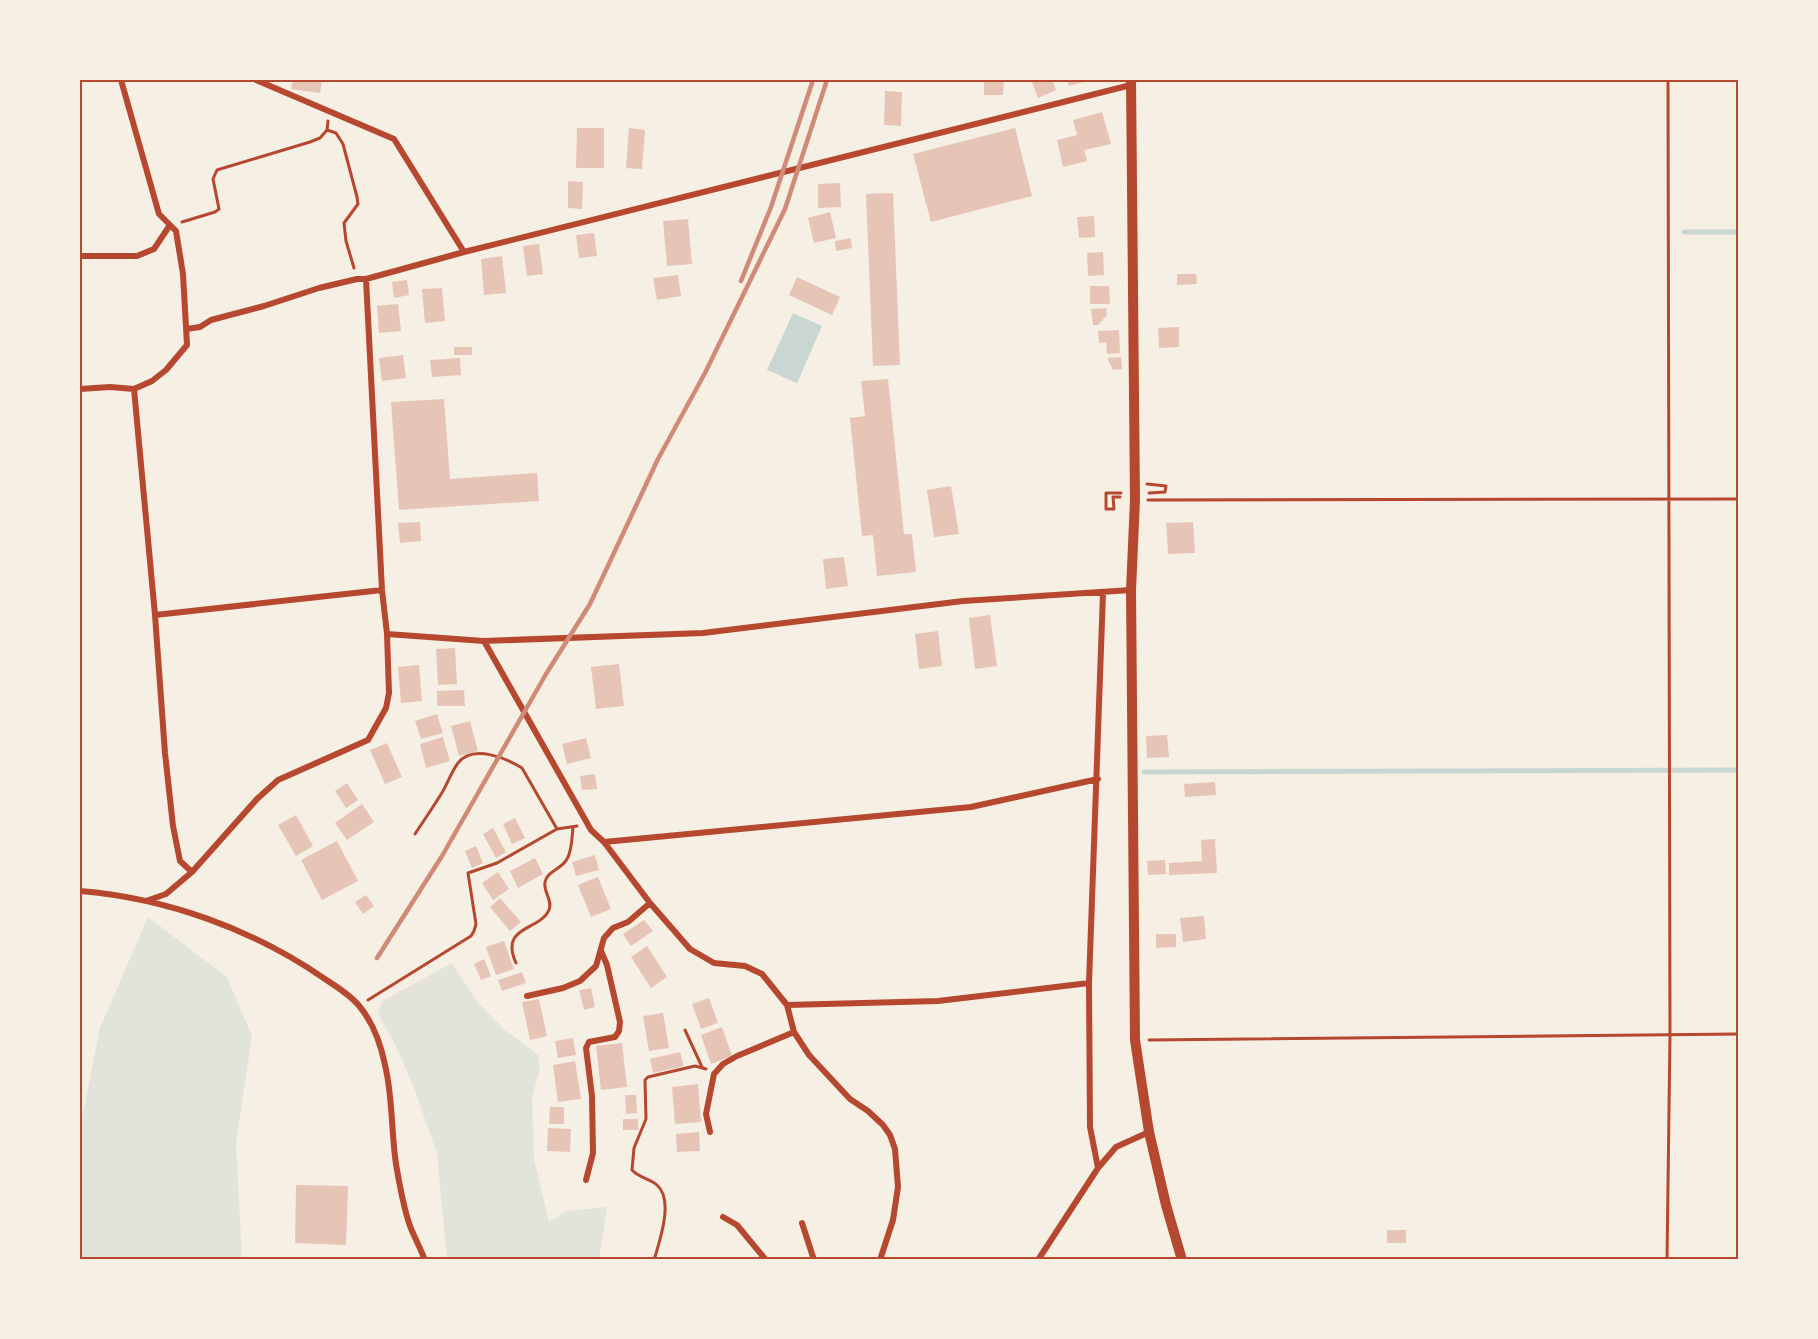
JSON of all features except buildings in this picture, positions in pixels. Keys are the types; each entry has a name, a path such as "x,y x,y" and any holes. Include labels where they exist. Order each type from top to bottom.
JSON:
{"main road":[{"path":"1131,82 1135,500 1131,590 1135,1040 1149,1132 1182,1260"}],"street":[{"path":"80,389 110,387 134,389 152,381 166,370 187,345 183,274 176,231 159,214 121,80"},
{"path":"256,80 394,139 464,252"},
{"path":"187,329 200,327 211,320 319,288 366,279 1131,82"},
{"path":"80,256 137,256 153,249 171,226"},
{"path":"146,900 166,894 192,872 278,780 368,740 387,708 389,693 387,634 382,590 366,279"},
{"path":"134,389 173,826 180,861 192,872"},
{"path":"155,615 382,590"},
{"path":"387,634 484,641 703,633 963,601 1131,590"},
{"path":"1098,1168 1090,1127 1089,982 1103,593"},
{"path":"484,641 588,824 650,903 690,949 714,963 745,966 762,974 787,1005 794,1032 809,1055 827,1077 850,1099 868,1111 890,1135 895,1149 898,1187 893,1220 880,1260"},
{"path":"604,842 971,807 1098,779"},
{"path":"80,891 146,900 201,916 247,935 307,966 359,1005 373,1028 385,1064 392,1104 396,1164 411,1229 425,1260"},
{"path":"527,996 562,988 579,981 596,966 604,938 614,928 628,922 650,903"},
{"path":"586,1180 593,1153 592,1096 586,1048 589,1042 615,1037 619,1031 620,1022 607,965 601,951"},
{"path":"787,1005 938,1001 1089,982"},
{"path":"710,1132 706,1113 714,1074 723,1064 737,1056 794,1032"},
{"path":"1038,1260 1098,1168 1116,1147 1149,1132"},
{"path":"723,1217 737,1225 766,1260"},
{"path":"802,1223 814,1260"}],"path":[{"path":"1667,1260 1670,1035 1668,80"},
{"path":"171,226 219,209 213,179 217,170 320,138 327,130 328,111"},
{"path":"327,130 336,133 343,144 357,197 358,204 344,223 346,241 357,279"},
{"path":"1135,500 1738,499"},
{"path":"415,834 444,790 457,764 472,754 484,753 522,768 557,830"},
{"path":"359,1005 471,936 476,924 468,873 497,863 557,830 588,824"},
{"path":"516,963 512,948 513,941 520,932 543,918 548,911 550,903 544,886 546,879 569,856 573,827"},
{"path":"685,1030 702,1068"},
{"path":"1135,1040 1738,1034"},
{"path":"654,1260 666,1208 663,1195 658,1186 636,1176 632,1170 634,1148 646,1119 645,1080 648,1077 695,1066 714,1074"}],"shaded area":[{"path":"793,313 822,326 797,383 767,370"},
{"path":"148,917 227,977 252,1036 236,1142 242,1259 80,1259 80,1127 100,1028"},
{"path":"452,963 477,1002 505,1030 538,1055 540,1070 532,1097 534,1159 549,1222 566,1211 607,1207 599,1259 447,1259 437,1154 415,1090 396,1046 378,1014 382,1001"}],"waterway":[{"path":"1684,232 1738,232"},
{"path":"1144,772 1738,770"}],"railway":[{"path":"741,281 771,207 813,80"},
{"path":"377,958 442,856 546,674 590,604 658,459 705,373 785,209 827,80"}]}
